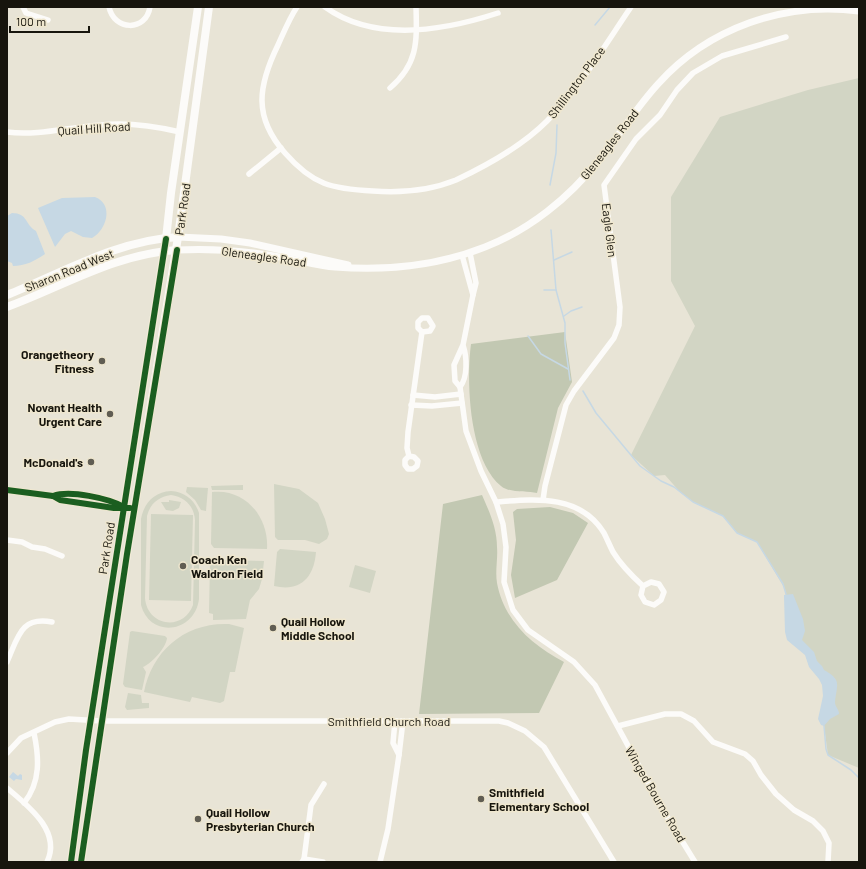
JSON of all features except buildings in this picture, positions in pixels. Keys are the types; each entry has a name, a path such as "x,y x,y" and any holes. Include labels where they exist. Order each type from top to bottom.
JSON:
{"main road":[{"name":"Park Road","path":"71,862 91,720 166,239 198,7"},
{"name":"Park Road","path":"81,862 134,508 177,250 210,7"},
{"name":"Sharon Road West","path":"7,295 103,254 178,237"},
{"name":"Sharon Road West","path":"7,307 122,260 164,251 177,250"}],"street":[{"path":"23,7 26,13 48,20"},
{"path":"109,7 114,19 118,23 130,25 142,22 146,18 150,7"},
{"name":"Shillington Place","path":"297,7 270,61 262,84 264,118 268,128 294,164 311,178 328,186 343,189 406,191 433,187 454,180 506,153 522,142 546,122 564,102 631,7"},
{"path":"325,7 344,18 364,25 416,30 453,26 498,13"},
{"path":"390,88 404,75 411,63 415,51 416,7"},
{"name":"Gleneagles Road","path":"177,250 203,248 252,253 335,267 404,267 436,262 470,253 512,234 543,214 572,191 598,162 650,92 668,73 690,55 730,31 751,22 785,13 817,8 859,11"},
{"name":"Eagle Glen","path":"543,500 545,486 566,405 574,391 614,338 619,325 620,307 604,185 636,139 660,115 677,90 693,73 722,56 786,36"},
{"name":"Quail Hill Road","path":"7,132 28,133 102,124 154,126 180,132"},
{"path":"249,174 281,148"},
{"name":"Gleneagles Road","path":"178,237 221,239 250,243 337,262 352,267"},
{"name":"Winged Bourne Road","path":"470,253 476,283 464,346 454,365 455,382 460,387 466,432 474,454 496,502 505,536 504,582 513,610 528,630 564,654 584,672 604,697 660,803 695,862"},
{"name":"Winged Bourne Road","path":"462,255 473,296"},
{"path":"409,456 407,448 411,405 422,332"},
{"name":"Winged Bourne Road","path":"460,387 464,382 466,354 464,346"},
{"path":"413,395 435,398 461,394"},
{"path":"411,405 432,406 462,403"},
{"path":"7,490 53,496 61,493 97,498 112,501 124,507 134,508"},
{"path":"496,502 543,500 573,506 590,516 604,533 612,550 625,568 643,586"},
{"path":"7,540 22,542 32,547 45,549 62,556"},
{"path":"651,582 659,584 664,592 662,600 654,605 645,602 641,595 643,586 651,582"},
{"path":"7,662 24,626 35,621 52,622"},
{"path":"618,726 665,714 681,714 694,721 713,742 746,754 753,761 764,780 776,794 794,810 813,821 823,831 829,843 828,862"},
{"name":"Smithfield Church Road","path":"7,753 21,738 62,720 499,722 513,725 531,735 548,753 614,862"},
{"path":"395,721 393,743 399,755"},
{"path":"380,862 388,829 403,721"},
{"path":"24,803 30,795 38,772 37,748 34,733"},
{"path":"323,862 303,861 311,805 324,784"},
{"path":"7,788 39,817 45,827 50,845 47,862"}],"green space":[{"path":"859,78 859,768 828,755 824,726 820,719 828,690 805,649 790,639 785,589 757,542 737,533 723,516 693,502 680,492 665,475 654,476 631,455 695,326 671,281 671,197 720,117 808,90"},
{"path":"565,332 572,382 558,408 537,493 509,490 501,486 490,474 482,458 476,439 470,398 469,378 471,344"},
{"path":"274,484 299,489 318,503 325,519 329,534 327,539 319,544 305,540 278,540 275,537"},
{"path":"243,485 243,490 212,490 211,486"},
{"path":"187,487 208,488 206,511 201,510 195,500 186,492"},
{"path":"171,491 185,495 195,504 199,513 199,599 196,610 190,619 181,625 172,628 162,627 153,623 146,616 141,605 142,513 147,503 151,499 165,492","holes":["171,495 176,496 191,506 195,520 193,605 188,614 182,619 174,622 166,622 158,620 152,615 147,607 145,598 147,516 150,508 158,499"]},
{"path":"212,492 224,492 235,495 253,507 264,526 267,537 267,549 214,548 211,544"},
{"path":"482,495 496,533 497,583 506,609 521,630 531,640 564,662 539,713 419,714 443,504"},
{"path":"169,500 181,502 179,508 173,511 166,510 161,502 169,502"},
{"path":"550,507 573,513 588,523 557,580 515,598 511,575 516,540 513,512 517,509"},
{"path":"151,514 193,515 191,601 149,600"},
{"path":"280,549 316,552 315,561 309,576 298,585 291,587 274,586 277,552"},
{"path":"214,560 264,561 259,589 250,600 246,619 213,620 213,614 209,613 210,563"},
{"path":"355,565 376,571 370,593 349,587"},
{"path":"229,624 244,628 235,672 230,672 224,701 220,703 192,697 190,702 144,692 148,677 154,664 173,642 198,628"},
{"path":"132,631 165,636 167,638 158,655 143,667 146,672 142,690 125,687 123,684 130,632"},
{"path":"128,693 141,695 142,703 149,703 149,708 127,710 125,707"}],"water":[{"path":"95,197 101,200 105,205 106,211 105,223 97,234 92,238 83,237 71,231 65,234 55,247 38,208 62,198"},
{"path":"12,213 24,217 32,229 36,231 45,254 30,263 17,266 13,266 12,263 7,261 7,216"},
{"path":"793,594 803,619 805,631 802,640 814,652 817,661 824,670 834,677 837,683 835,702 839,714 830,719 824,726 821,725 818,719 823,696 822,685 809,667 805,655 787,640 785,632 784,595"},
{"path":"13,772 18,776 20,774 22,775 22,780 16,779 14,781 9,777"}],"waterway":[{"path":"595,25 610,7"},
{"path":"550,185 556,153 557,125"},
{"path":"551,230 556,290 565,323 565,343 570,380"},
{"path":"554,260 572,252"},
{"path":"544,290 556,290"},
{"path":"564,316 571,311 582,307"},
{"path":"528,336 541,354 568,369"},
{"path":"583,391 596,413 640,466 661,481 674,487 693,502 723,516 737,533 757,542 783,584 786,594"},
{"path":"824,726 828,755 851,770 859,778"}],"cycle path":[{"path":"71,862 86,750 166,239"},
{"path":"81,862 127,554 177,250"},
{"path":"7,490 53,496 60,500 114,508 130,508"},
{"path":"53,496 60,494 79,494 99,498 124,507"}],"place":[{"name":"Orangetheory Fitness","path":"102,361"},
{"name":"Novant Health Urgent Care","path":"110,414"},
{"name":"McDonald's","path":"91,462"},
{"name":"Coach Ken Waldron Field","path":"183,566"},
{"name":"Quail Hollow Middle School","path":"273,628"},
{"name":"Smithfield Elementary School","path":"481,799"},
{"name":"Quail Hollow Presbyterian Church","path":"198,819"}]}
